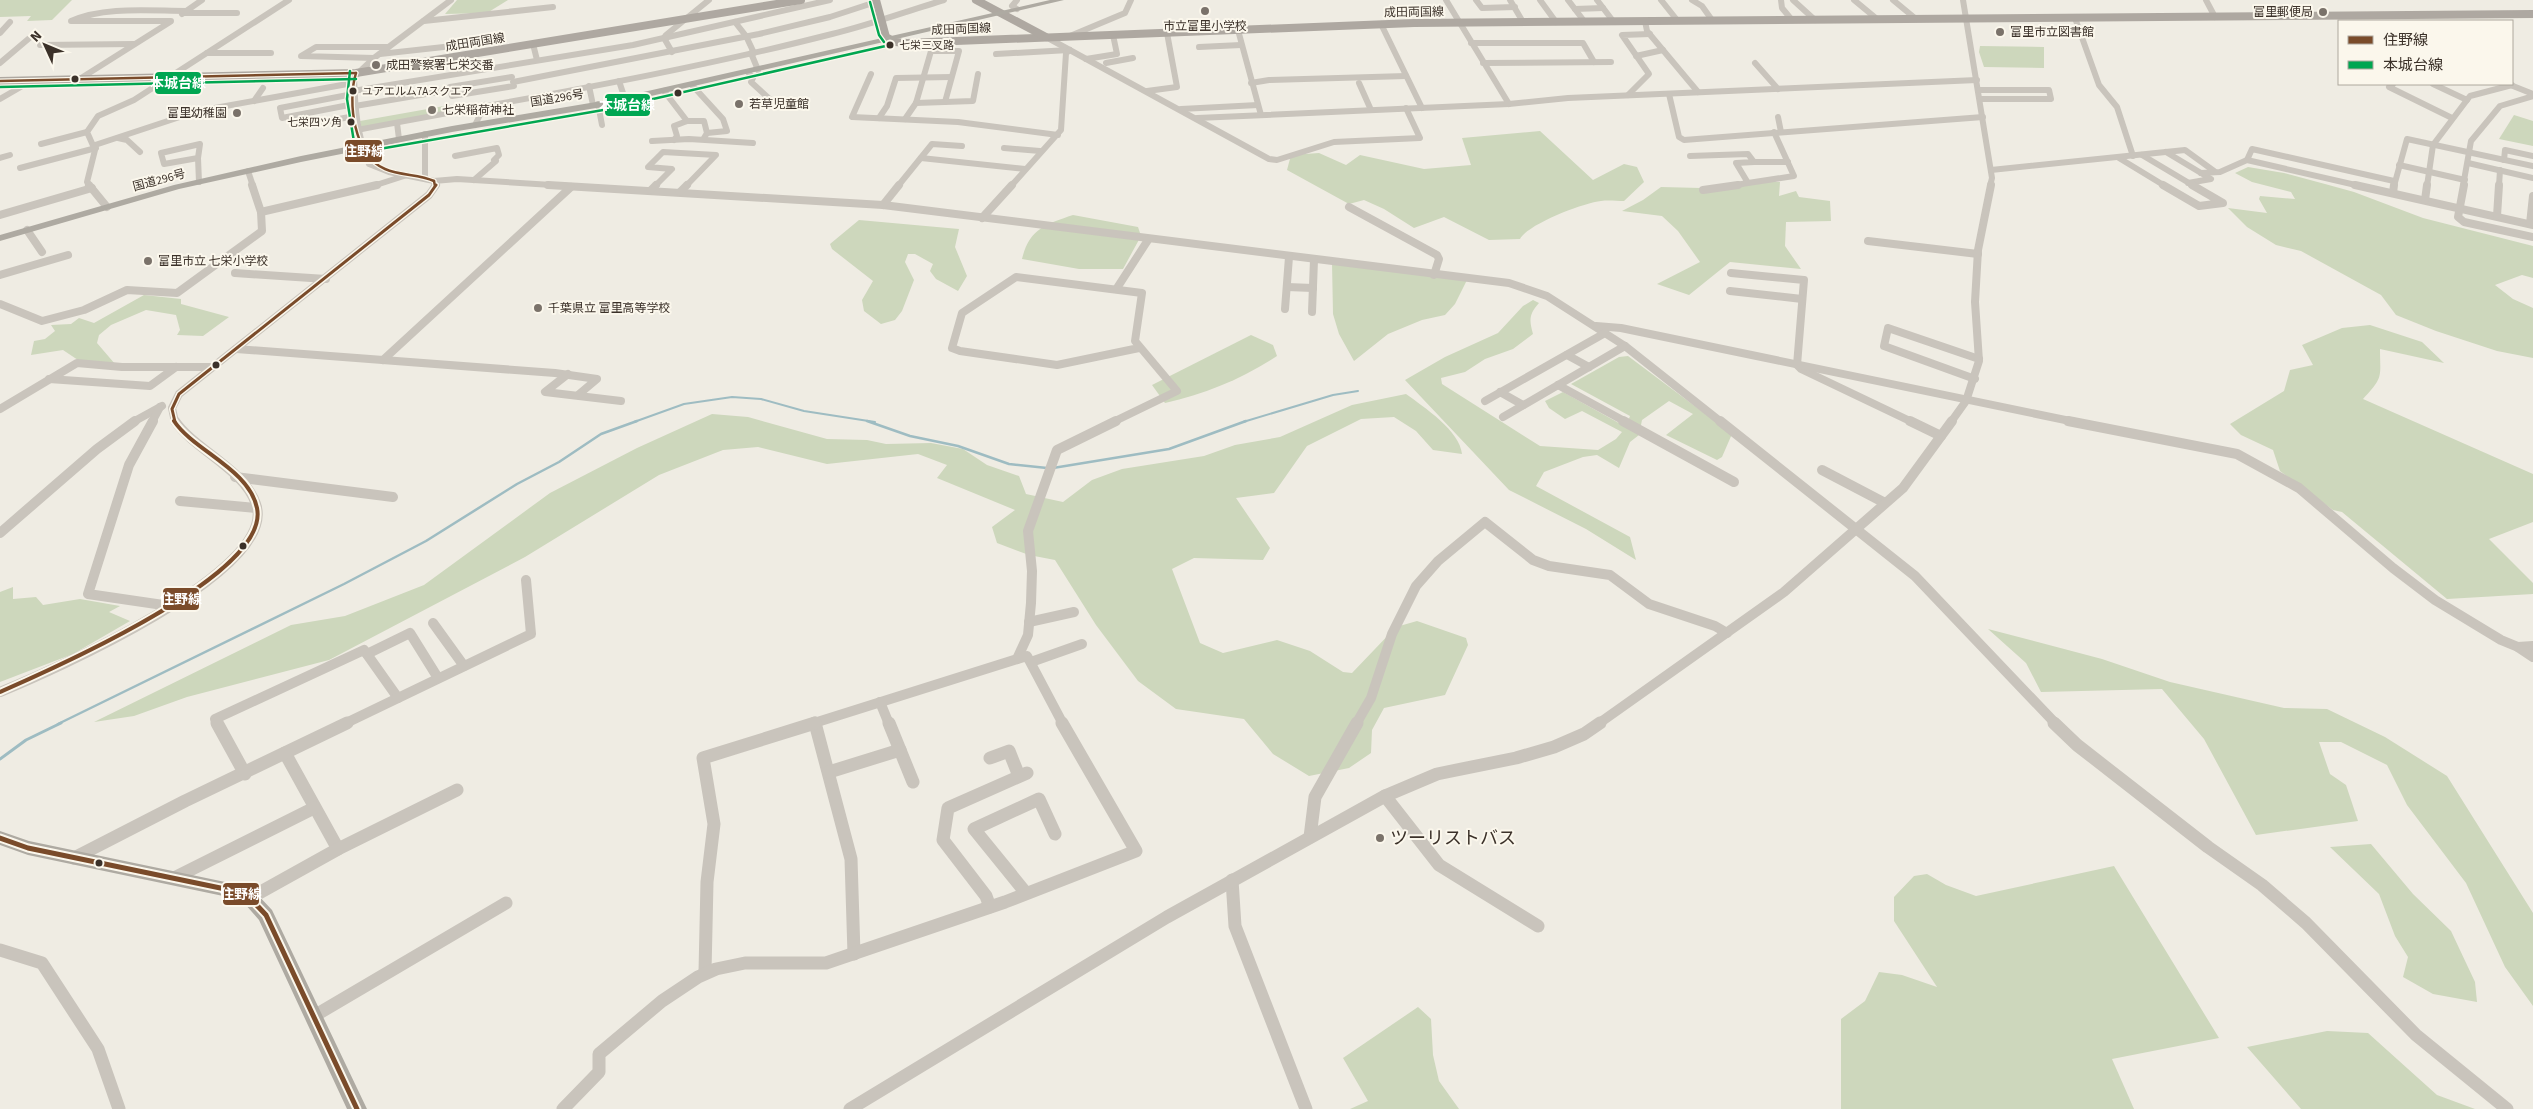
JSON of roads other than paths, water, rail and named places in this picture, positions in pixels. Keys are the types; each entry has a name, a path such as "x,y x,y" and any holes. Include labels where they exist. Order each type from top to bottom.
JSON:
{"highway":[{"name":"国道296号","path":"0,238 199,182 361,146 664,91 1060,0"},
{"path":"0,838 28,848 230,890 250,898 266,915 357,1109"}],"main road":[{"name":"成田両国線","path":"976,0 1046,37"},
{"path":"876,1 885,33 889,39"},
{"name":"成田両国線","path":"0,81 356,73 688,19 777,2 801,2"},
{"name":"成田両国線","path":"889,39 898,42 937,41 1459,22 2533,14"}],"street":[{"path":"78,80 202,0"},
{"path":"41,144 50,138 87,132 98,116 134,100 165,78 289,0"},
{"path":"451,0 356,73 353,83 357,130 361,146 370,164 377,168 430,180 474,180 883,205 1148,240 1509,283 1532,289 1547,296 1625,346 1915,576 2077,745 2208,847 2262,884 2306,923 2416,1035 2507,1109"},
{"path":"664,38 710,0"},
{"path":"777,35 727,40 654,55 597,70 513,82 450,87 450,90 282,118 280,108 354,92 634,45 790,11 801,2 830,0"},
{"path":"357,130 619,81 753,53 882,20 944,0"},
{"path":"1017,0 1012,6 1017,10"},
{"path":"1070,36 1125,13 1131,0"},
{"path":"1446,0 1508,104"},
{"path":"1476,0 1482,8 1515,7"},
{"path":"1510,0 1523,22"},
{"path":"1540,0 1556,22"},
{"path":"1568,0 1584,21"},
{"path":"1597,0 1613,21"},
{"path":"1661,0 1676,20"},
{"path":"1692,0 1702,6 1712,20"},
{"path":"1780,0 1782,8 1792,20"},
{"path":"1793,0 1815,20"},
{"path":"1854,0 1877,19"},
{"path":"1893,0 1916,19"},
{"path":"850,1109 1232,880 1386,796 1437,774 1516,758 1554,747 1599,725 1784,592 1915,474 1966,401 1975,379 1979,359 1975,302 1978,254 1991,187 1991,170 1963,0"},
{"path":"2206,0 2215,16"},
{"path":"747,39 814,21 876,1"},
{"path":"801,2 814,21"},
{"path":"423,21 553,7"},
{"path":"1575,9 1603,8"},
{"path":"171,21 72,20 82,16 140,11 238,13"},
{"path":"790,11 800,24"},
{"path":"776,14 786,28"},
{"path":"2401,15 2408,20"},
{"path":"2362,16 2368,20"},
{"path":"760,17 764,24"},
{"path":"2075,18 2099,85 2117,108 2133,156"},
{"path":"1645,20 1648,32 1698,92"},
{"path":"0,33 10,22"},
{"path":"735,22 747,39 758,70"},
{"path":"1380,24 1422,108"},
{"path":"719,26 727,40"},
{"path":"1625,29 1648,32"},
{"path":"1238,30 1261,115"},
{"path":"693,32 703,46"},
{"path":"1147,91 1177,87 1167,32"},
{"path":"1628,96 1649,74 1622,35 1648,32"},
{"path":"0,64 33,35"},
{"path":"1086,58 1117,54 1113,35"},
{"path":"791,36 796,43"},
{"path":"1046,37 1197,118 1268,159 1277,160 1334,142 1420,138 1406,108"},
{"path":"664,38 672,52"},
{"path":"905,119 916,103 931,51 937,41"},
{"path":"34,50 42,43 134,44"},
{"path":"388,47 316,47 311,48 302,56 377,56 480,43"},
{"path":"1471,44 1583,43 1594,62"},
{"path":"533,44 537,60"},
{"path":"456,45 458,57"},
{"path":"634,45 642,67"},
{"path":"1199,47 1241,45"},
{"path":"996,54 1070,50"},
{"path":"982,218 1040,151 1058,135 1063,126 1066,52 1070,50"},
{"path":"1636,56 1663,50"},
{"path":"931,51 959,51 945,102"},
{"path":"206,53 271,53"},
{"path":"654,55 662,72"},
{"path":"1096,64 1133,58"},
{"path":"1483,62 1611,62"},
{"path":"1755,63 1778,89"},
{"path":"510,65 518,99"},
{"path":"748,72 753,78 751,82 774,103"},
{"path":"871,74 852,117 964,123 1058,135"},
{"path":"916,103 973,101 978,74"},
{"path":"1251,83 1269,80 1406,76"},
{"path":"879,118 887,106 896,78 952,77"},
{"path":"0,99 31,81"},
{"path":"619,81 625,99"},
{"path":"20,168 96,146 198,111 353,83"},
{"path":"1359,83 1371,110"},
{"path":"550,84 551,93"},
{"path":"692,85 723,119 727,131 707,133"},
{"path":"2392,85 2389,88 2452,118"},
{"path":"2435,85 2467,100"},
{"path":"2425,200 2433,145 2470,96 2510,85 2533,95"},
{"path":"589,86 602,125"},
{"path":"254,101 263,88"},
{"path":"1197,118 1508,104 1778,89 2048,90 2051,99 1978,90"},
{"path":"664,91 687,121"},
{"path":"1669,94 1679,136 1684,140 1983,117"},
{"path":"2533,95 2500,106 2471,141 2466,180 2458,217 2464,222 2533,237"},
{"path":"475,125 486,105"},
{"path":"1180,109 1258,105"},
{"path":"306,125 355,116"},
{"path":"1703,190 1794,176 1778,132 1778,117"},
{"path":"674,140 677,136 674,126 687,121 704,121 707,133 703,140"},
{"path":"397,123 399,139"},
{"path":"958,132 964,123"},
{"path":"1002,136 1008,129"},
{"path":"87,132 96,146 87,182 106,207"},
{"path":"0,533 24,515 108,440 160,407 173,402 236,349 429,195 436,185 430,180 426,134"},
{"path":"118,138 127,140 140,152"},
{"path":"652,142 703,140 753,143"},
{"path":"2393,193 2398,165 2407,140 2533,166"},
{"path":"198,158 164,164 161,153 200,144 198,158 197,164 200,172 199,182"},
{"path":"883,205 932,144 962,146"},
{"path":"455,156 498,148 499,155 494,160 496,161 474,180"},
{"path":"1004,148 1040,151"},
{"path":"2247,160 2252,149 2394,181"},
{"path":"1991,170 2185,150 2214,171"},
{"path":"2504,160 2506,150 2533,156"},
{"path":"650,190 672,169 648,167 663,152 716,155 680,192"},
{"path":"2165,185 2211,179 2166,152"},
{"path":"0,158 10,154"},
{"path":"1690,156 1748,154 1754,162"},
{"path":"2119,158 2199,206 2223,203 2142,155"},
{"path":"921,158 1025,169"},
{"path":"2201,173 2220,172 2247,160 2532,225 2533,196"},
{"path":"1748,183 1736,163 1788,162"},
{"path":"2468,163 2533,178"},
{"path":"2317,176 2320,164"},
{"path":"2398,165 2466,180"},
{"path":"2497,216 2500,170"},
{"path":"0,304 42,321 84,310 127,290 177,293 262,231 261,212 248,171"},
{"path":"261,212 356,191 408,175"},
{"path":"383,360 571,186"},
{"path":"0,214 92,188"},
{"path":"1349,206 1437,255 1439,259 1434,274"},
{"path":"27,230 42,252"},
{"path":"1117,288 1148,240"},
{"path":"1868,241 1978,254"},
{"path":"0,275 68,255"},
{"path":"1285,310 1289,257"},
{"path":"1312,312 1314,260"},
{"path":"235,273 326,279"},
{"path":"1730,273 1804,280 1797,365 1801,370 1941,436"},
{"path":"1017,659 1028,636 1032,571 1028,531 1057,450 1177,391 1135,341 1142,293 1117,288 1016,277 962,313 958,318 952,348 1057,364 1140,348"},
{"path":"1287,287 1313,288"},
{"path":"1730,291 1802,299"},
{"path":"1594,326 1621,328 1966,401 2217,449 2248,459 2300,488 2393,568 2435,600 2533,657"},
{"path":"1975,379 1884,346 1888,328 1979,359"},
{"path":"1485,401 1605,333"},
{"path":"1502,417 1625,346"},
{"path":"236,349 568,374 597,379 578,395"},
{"path":"1566,355 1590,367"},
{"path":"0,409 77,363 122,367 214,367"},
{"path":"49,379 150,386 176,367"},
{"path":"568,374 545,392 621,401"},
{"path":"1558,385 1734,482"},
{"path":"1500,392 1523,405"},
{"path":"0,692 65,664 170,606 210,581 243,549 257,520 257,508 251,495 235,477 180,429 174,420 171,410 173,402"},
{"path":"160,407 129,465 88,594 170,606"},
{"path":"1822,470 1885,503"},
{"path":"235,477 393,497"},
{"path":"180,501 257,508"},
{"path":"1310,837 1315,797 1371,698 1374,681 1389,641 1410,597 1424,576 1485,522 1533,560 1549,566 1610,575 1649,604 1715,626 1727,632"},
{"path":"74,858 185,801 245,774 531,634 526,580"},
{"path":"1029,622 1074,612"},
{"path":"433,623 464,666"},
{"path":"367,654 410,633 438,678"},
{"path":"1031,662 1082,644"},
{"path":"2518,647 2533,646"},
{"path":"245,774 215,719 364,650 398,698"},
{"path":"563,1109 599,1072 599,1054 681,986 705,972 740,963 800,965 826,963 990,907 1136,850 1080,756 1028,656 703,758 714,824 707,882 705,972"},
{"path":"880,702 913,782"},
{"path":"815,722 851,859 854,954"},
{"path":"828,772 900,750"},
{"path":"990,758 1008,751 1023,774 948,808 943,840 986,896 990,907"},
{"path":"285,753 338,849"},
{"path":"250,898 338,849 457,790"},
{"path":"1386,796 1440,865 1538,926"},
{"path":"1026,893 974,829 1039,799 1055,834"},
{"path":"174,878 314,808"},
{"path":"1232,880 1235,926 1306,1109"},
{"path":"314,1016 506,902"},
{"path":"0,950 42,963 98,1049 116,1108"}],"waterway":[{"path":"1244,422 1333,395 1358,391"},
{"path":"634,422 684,404 732,397 761,399 804,411 875,422"},
{"path":"58,724 344,584 426,541 517,484 559,462 601,434 637,421"},
{"path":"867,421 910,436 958,446 1009,464 1047,468"},
{"path":"1053,468 1169,449 1244,422"},
{"path":"0,759 26,740 61,723"}],"place":[{"name":"市立富里小学校","path":"1205,11"},
{"name":"富里郵便局","path":"2323,12"},
{"name":"富里市立図書館","path":"2000,32"},
{"name":"七栄三叉路","path":"890,45"},
{"name":"成田警察署七栄交番","path":"376,65"},
{"name":"ユアエルム7Aスクエア","path":"353,91"},
{"name":"若草児童館","path":"739,104"},
{"name":"七栄稲荷神社","path":"432,110"},
{"name":"富里幼稚園","path":"237,113"},
{"name":"七栄四ツ角","path":"351,122"},
{"name":"富里市立 七栄小学校","path":"148,261"},
{"name":"千葉県立 富里高等学校","path":"538,308"},
{"name":"ツーリストバス","path":"1380,838"}]}
